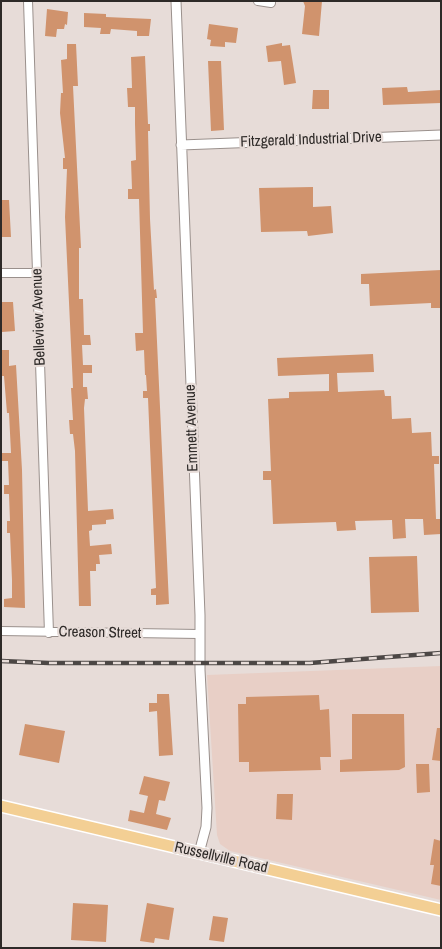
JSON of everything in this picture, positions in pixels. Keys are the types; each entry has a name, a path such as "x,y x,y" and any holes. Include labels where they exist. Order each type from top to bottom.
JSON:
{"main road":[{"name":"Russellville Road","path":"1,806 441,910"}],"street":[{"name":"Belleview Avenue","path":"28,1 49,633"},
{"name":"Emmett Avenue","path":"176,1 207,808 206,827 199,853"},
{"path":"258,1 271,3"},
{"name":"Fitzgerald Industrial Drive","path":"181,145 441,135"},
{"path":"1,273 38,273"},
{"name":"Creason Street","path":"1,631 199,634"}],"shaded area":[{"path":"441,666 441,900 230,851 220,844 217,835 207,675"}],"building":[{"path":"303,1 322,1 319,36 302,34 305,6"},
{"path":"47,9 68,12 67,25 65,24 64,29 57,29 56,37 45,36"},
{"path":"84,13 106,14 106,17 151,19 149,36 137,36 137,31 111,29 110,34 100,34 101,28 84,27"},
{"path":"209,24 238,28 236,43 225,42 225,47 210,46 211,40 207,39"},
{"path":"282,43 282,46 290,45 296,83 284,85 281,61 268,62 266,46"},
{"path":"67,44 76,44 78,86 73,86 81,248 79,248 79,299 83,299 84,335 90,335 91,345 82,345 83,365 92,365 92,373 83,373 83,387 87,387 88,399 85,399 84,408 88,511 113,509 114,519 106,520 106,524 92,525 92,530 89,531 90,546 111,544 112,554 99,555 100,564 96,564 96,571 90,571 91,606 79,606 75,451 73,434 70,434 69,420 73,420 71,388 73,388 65,217 67,169 63,169 63,158 65,158 60,113 61,93 63,93 61,60 67,59"},
{"path":"145,56 148,124 150,124 150,131 148,131 150,219 154,290 156,289 157,298 155,298 169,604 156,605 156,595 151,595 151,589 156,588 148,398 143,398 143,391 147,391 144,350 136,351 135,333 143,333 139,199 128,199 128,189 132,189 131,161 136,160 135,107 128,107 127,88 132,88 131,57"},
{"path":"208,61 221,61 224,130 211,131"},
{"path":"407,87 408,92 441,90 441,103 383,105 382,88"},
{"path":"313,90 329,90 329,109 312,109"},
{"path":"313,187 313,207 331,206 333,233 308,236 307,231 261,232 259,188"},
{"path":"1,200 9,200 11,237 1,237"},
{"path":"441,270 440,308 431,308 431,303 370,306 369,284 361,284 361,274"},
{"path":"1,302 13,302 15,331 2,332"},
{"path":"1,350 9,350 9,366 16,365 22,470 25,608 4,607 4,599 12,598 12,580 10,533 7,533 7,521 10,521 9,494 4,494 4,485 9,485 8,461 2,461 2,453 11,453 9,413 7,413 4,376 1,376"},
{"path":"373,354 374,372 337,373 338,392 384,390 385,396 391,396 392,419 411,418 412,433 431,432 432,456 439,456 439,464 434,464 436,519 440,519 441,534 424,535 423,519 405,519 406,538 393,539 392,520 355,521 356,530 337,531 336,522 273,524 271,480 263,480 263,471 271,471 268,399 289,398 289,392 329,391 329,374 278,376 277,358"},
{"path":"417,556 419,612 371,613 369,557"},
{"path":"157,694 169,694 173,755 159,756 157,711 149,712 149,703 157,703"},
{"path":"319,695 320,710 329,709 331,757 320,757 321,770 249,772 249,762 239,762 238,704 246,704 246,697"},
{"path":"352,714 404,714 405,767 399,770 340,772 340,760 352,759"},
{"path":"25,724 65,731 59,763 19,755"},
{"path":"437,728 441,728 441,761 432,760"},
{"path":"416,764 429,764 430,792 417,793"},
{"path":"144,776 170,782 165,801 159,800 156,814 171,818 167,830 128,821 130,810 144,813 148,796 139,794"},
{"path":"277,794 293,794 292,820 276,819"},
{"path":"434,839 441,841 441,886 431,884 434,865 430,865"},
{"path":"73,903 108,905 106,942 71,940"},
{"path":"147,903 174,908 169,940 155,938 154,943 140,941"},
{"path":"213,916 228,918 224,942 209,940"}],"railway":[{"path":"1,661 49,663 310,663 441,653"}]}
